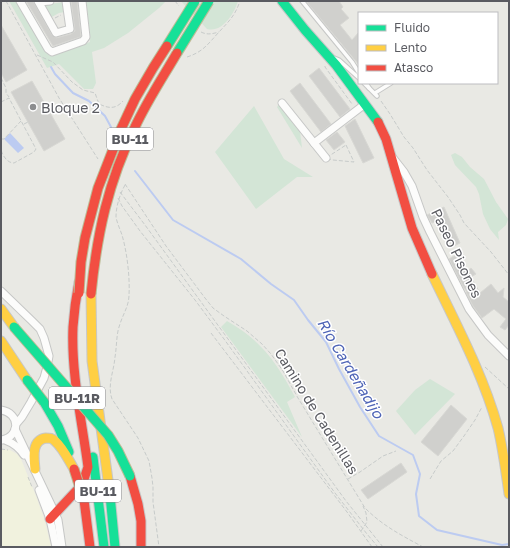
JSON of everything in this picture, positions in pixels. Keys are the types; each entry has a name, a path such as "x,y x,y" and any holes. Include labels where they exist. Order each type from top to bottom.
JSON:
{"main road":[{"name":"BU-11","path":"104,547 99,498 80,360 78,293 85,238 98,188 121,129 149,74 195,1"},
{"name":"BU-11","path":"115,547 92,361 91,294 100,226 121,158 142,112 209,1"},
{"name":"Paseo Pisones","path":"282,1 326,58 336,65 380,126 386,139 412,228 473,361 489,401 498,429 509,494"},
{"path":"52,516 78,489 88,468 74,352 73,333 78,293"},
{"name":"BU-11R","path":"1,309 14,327 108,435 118,450 130,476 138,504 141,521 141,547"},
{"name":"BU-11R","path":"1,341 27,380 44,402 64,439 84,500 90,547"},
{"path":"32,462 38,440 49,438 58,444 74,469"}],"street":[{"path":"20,1 48,49 52,52 83,41 86,37 82,1"},
{"path":"50,1 38,2 56,33 70,29 66,1"},
{"path":"282,103 326,158"},
{"path":"314,143 365,104"},
{"name":"Paseo Pisones","path":"391,157 404,172 412,186 423,218 469,309 488,335 509,356"},
{"path":"1,291 40,329 49,356 44,378 31,402 15,426 13,434 3,440"},
{"path":"1,410 7,411 14,418 15,426 32,462 52,516 56,547"},
{"path":"3,440 14,444 32,462 36,482 52,516 58,520 62,547"}],"lane":[{"path":"302,1 358,71"},
{"name":"Paseo Pisones","path":"326,58 339,60 358,77"},
{"path":"366,84 376,94 390,84"}],"path":[{"path":"6,1 59,98 100,162"},
{"path":"175,1 181,8"},
{"path":"184,58 197,53 209,44 231,19 240,1"},
{"path":"49,21 59,15 68,14"},
{"path":"199,32 212,34 219,32"},
{"path":"36,55 53,62 72,82 83,90 95,93"},
{"path":"326,58 325,67 357,110"},
{"path":"1,78 6,88 6,93 36,146 34,152 14,163 9,162 2,153 1,149"},
{"path":"376,94 386,107 404,138 448,197 464,223 491,252 509,275"},
{"path":"1,102 9,98"},
{"path":"1,139 4,139 21,121"},
{"path":"23,124 28,122"},
{"path":"346,145 354,162 333,160 326,158 346,145"},
{"name":"Camino de Cadenillas","path":"120,194 125,184 166,246 213,308 247,331 271,354 283,371 365,508 374,518 386,527 423,547"},
{"path":"116,188 145,225 346,501 383,547"},
{"path":"116,194 119,201 140,232 195,300 330,487 378,547"},
{"path":"120,194 116,218 122,236 127,262 129,298 128,305 119,325 110,393 112,399 138,438 148,461 152,478 153,502 159,547"},
{"path":"211,333 372,547"},
{"path":"484,366 509,389"},
{"path":"430,479 441,461 453,451 476,420 481,408 489,401"},
{"path":"348,479 383,456 396,451"},
{"path":"361,501 368,522 361,531"}],"shaded area":[{"path":"9,1 16,1 50,56 90,42 85,1 166,1 128,33 104,48 92,52 96,83 93,89 84,89 59,64 47,68"},
{"path":"181,1 238,1 234,11 227,21 218,28 207,29"},
{"path":"64,2 65,12 59,13 50,18 43,5"},
{"path":"279,104 300,131 302,148 277,107"},
{"path":"254,106 284,159 313,177 297,177 256,209 215,152"},
{"path":"455,153 462,157 470,167 484,179 496,202 508,219 506,225 498,232 499,240 490,229 483,214 476,187 455,165 451,155"},
{"path":"227,321 239,328 259,344 282,373 295,397 287,402 302,437 221,327"},
{"path":"430,379 455,394 415,435 396,411 415,390"},
{"path":"1,449 10,450 17,454 21,459 45,521 51,547 1,547"}],"water":[{"path":"10,133 24,148 18,153 4,139"}],"building":[{"path":"26,1 33,1 52,35 56,38 71,34 75,31 71,1 77,1 81,36 53,46"},
{"path":"306,1 339,1 343,7 341,9 349,18 340,25 352,40 358,33 358,64"},
{"path":"1,25 27,70 6,82 1,73"},
{"path":"319,68 350,109 340,117 309,76"},
{"name":"Bloque 2","path":"32,81 65,139 44,151 11,92"},
{"path":"300,83 331,124 321,132 290,91"},
{"path":"355,119 374,158 363,163 345,126"},
{"path":"337,132 345,142 334,150 326,140"},
{"path":"444,207 460,243 452,247 440,220 432,223 427,215"},
{"path":"457,254 466,272 471,268 476,274 471,277 480,293 491,284 498,293 504,288 503,297 509,302 509,325 505,330 500,327 506,319 494,309 482,318 473,306 449,259"},
{"path":"451,405 467,419 438,456 421,442"},
{"path":"401,463 407,472 368,499 361,490"}],"waterway":[{"name":"Río Cardeñadijo","path":"51,67 55,74 73,93 89,101 105,116 111,127"},
{"name":"Río Cardeñadijo","path":"135,171 173,220 241,259 271,284 294,300 326,342 360,407 379,436 413,455 420,474 416,494 419,516 437,530 502,545 509,544"}],"traffic: fast":[{"path":"167,46 195,1"},
{"path":"177,53 209,1"},
{"path":"282,1 336,65 378,122"},
{"path":"14,327 108,435 118,451 130,476"},
{"path":"27,380 44,402"},
{"path":"44,402 58,426 69,452"},
{"path":"93,457 104,547"},
{"path":"110,495 115,547"}],"traffic: slow":[{"path":"432,274 485,388 498,428 509,494"},
{"path":"91,294 92,361 110,495"},
{"path":"1,309 14,327"},
{"path":"1,341 27,380"},
{"path":"35,469 34,450 38,442 41,439 46,438 50,438 58,444 74,469"}],"traffic: jam":[{"path":"79,293 81,262 85,238 98,188 121,129 135,99 167,46"},
{"path":"91,294 100,229 118,168 140,117 177,53"},
{"path":"378,122 386,139 412,228 432,274"},
{"path":"50,519 78,489 84,479 88,467 78,397 73,345 75,304 79,282"},
{"path":"74,469 84,500"},
{"path":"130,476 141,521 141,547"},
{"path":"84,500 90,547"}],"place":[{"name":"Bloque 2","path":"33,107"}]}
